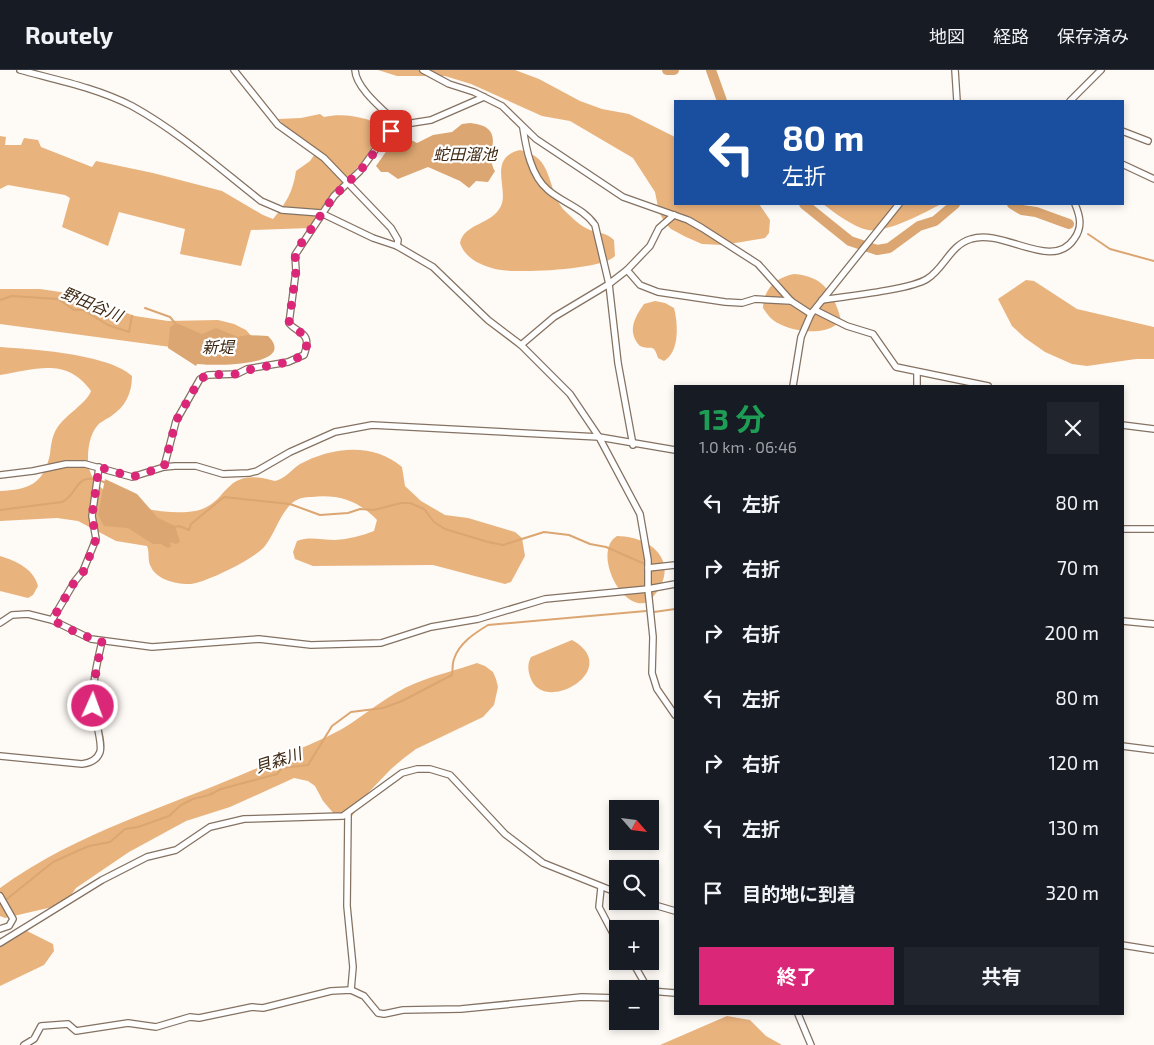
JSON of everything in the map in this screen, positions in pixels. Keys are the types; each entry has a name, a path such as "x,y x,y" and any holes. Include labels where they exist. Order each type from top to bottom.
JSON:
{"street":[{"path":"20,70 100,92 131,106 171,130 271,206 282,210 321,214 373,238 397,246 433,267 488,320 521,345 570,394 599,437 640,514 648,568 648,589 654,637 652,673 657,689 674,714"},
{"path":"234,70 278,125 324,158 391,228 398,240 397,246"},
{"path":"355,70 357,81 362,88 398,125"},
{"path":"423,70 449,84 502,106 523,128 555,152 624,197 674,215 702,228 758,264 791,300 813,312 873,334 896,367 983,385"},
{"path":"955,70 957,100"},
{"path":"1071,100 1101,70"},
{"path":"164,467 176,421 200,379 208,375 237,374 288,362 304,355 306,346 304,336 289,323 296,271 294,262 298,248 321,214 347,182 360,171 383,139 398,125 431,120 484,97"},
{"path":"523,128 530,160 541,182 547,190 590,218 595,225 609,284 618,363 633,444"},
{"path":"1124,132 1148,141"},
{"path":"1124,165 1154,179"},
{"path":"793,385 799,343 813,312 898,205"},
{"path":"822,300 917,284 935,273 958,245 980,236 994,237 1048,253 1058,252 1069,246 1079,232 1080,217 1075,205"},
{"path":"521,345 554,318 609,284 627,270 650,246 659,228 674,215"},
{"path":"627,270 640,285 658,292 725,302 742,303 755,299 791,300"},
{"path":"917,372 917,385"},
{"path":"1124,425 1154,429"},
{"path":"0,475 34,471 66,464 85,464 132,477 164,467 196,466 223,474 249,473 257,471 290,452 335,432 361,426 599,437 674,450"},
{"path":"52,620 88,562 96,539 92,516 99,467"},
{"path":"1124,529 1154,529"},
{"path":"648,568 674,565"},
{"path":"0,623 12,615 20,613 52,620 81,635 102,641 152,647 260,639 311,645 381,642 431,627 478,619 545,599 648,589 674,584"},
{"path":"1124,621 1154,624"},
{"path":"0,756 82,764 91,762 96,758 101,748 94,717 93,693 102,641"},
{"path":"1124,746 1154,750"},
{"path":"0,943 102,880 147,857 176,850 210,827 244,819 338,817 348,815 402,773 417,770 443,771 456,780 505,834 528,852 561,872 609,890"},
{"path":"348,815 347,906 353,967 352,990"},
{"path":"601,888 598,897 599,907 609,926"},
{"path":"0,896 13,919 9,926 0,929"},
{"path":"659,906 674,911"},
{"path":"1124,945 1154,950"},
{"path":"24,1045 34,1039 41,1026 68,1024 76,1031 128,1023 156,1027 190,1017 199,1018 252,1007 263,1008 331,991 352,990 364,996 378,1013 384,1014 403,1010 461,1009 582,997 609,998"},
{"path":"659,991 674,993"},
{"path":"798,1015 811,1045"}],"shaded area":[{"path":"378,70 515,70 539,79 580,101 602,109 629,114 674,136 674,205 760,205 770,220 769,233 765,238 723,245 702,244 671,229 665,223 659,212 655,192 633,158 570,121 542,116 471,84 445,76 397,76"},
{"path":"320,114 324,117 345,115 366,119 375,125 377,135 373,146 355,171 326,201 310,228 251,230 241,266 180,254 185,229 119,212 108,246 62,227 70,198 65,195 8,185 0,189 0,136 6,137 5,145 21,145 24,138 38,140 41,147 92,167 96,161 153,173 222,191 273,219 288,197 296,171 310,161 317,151 293,134 278,119 301,118"},
{"path":"520,150 539,159 548,174 558,200 569,215 586,228 606,234 614,240 615,256 607,261 577,268 520,271 495,269 479,263 465,253 460,243 463,236 467,231 491,217 501,206 503,191 501,175 504,160 510,154"},
{"path":"824,205 939,205 905,222 876,230 868,230 856,226"},
{"path":"794,274 813,278 820,282 831,294 841,320 835,326 818,331 788,328 773,320 763,308 766,295 772,285 781,278"},
{"path":"1026,280 1034,281 1077,309 1154,327 1154,359 1136,359 1087,366 1072,364 1045,352 1012,326 998,299"},
{"path":"0,289 40,289 74,294 135,316 168,321 218,320 234,324 246,330 254,339 178,348 0,324"},
{"path":"655,301 665,303 674,308 675,314 677,329 675,344 673,351 664,361 658,358 653,348 640,346 636,341 633,330 637,314 644,304"},
{"path":"0,347 49,351 88,358 106,362 132,376 131,389 127,399 120,409 97,426 91,437 88,454 91,473 99,486 112,496 128,503 164,511 195,511 207,507 228,487 245,478 258,477 275,481 312,458 339,451 365,451 391,459 402,467 405,486 421,501 445,515 468,518 515,532 522,538 525,556 511,582 505,584 433,565 313,566 295,559 293,552 297,541 311,538 335,540 360,536 374,531 377,520 363,508 347,500 322,496 306,497 296,500 291,504 265,546 252,557 219,574 198,582 186,584 168,581 154,572 150,564 147,546 116,541 78,521 57,518 0,521 0,491 27,487 39,479 47,464 57,428 89,396 91,391 82,380 72,373 61,369 38,368 0,375"},
{"path":"617,536 644,542 661,557 664,567 664,578 658,590 648,602 638,603 628,598 613,579 608,554 610,544"},
{"path":"0,556 18,563 32,574 38,586 33,595 28,598 0,591"},
{"path":"572,640 586,651 590,663 586,675 576,684 564,690 551,692 539,689 529,674 528,665 531,657"},
{"path":"477,663 493,672 496,679 498,687 494,705 483,717 416,749 404,758 368,793 350,819 342,819 335,815 323,801 315,786 308,781 294,778 230,807 186,821 129,852 76,888 61,905 5,918 0,916 0,888 66,848 135,817 242,775 326,737 342,729 387,698 416,683"},
{"path":"27,931 53,944 54,951 44,965 0,986 0,938"},
{"path":"727,1016 750,1020 766,1036 782,1045 660,1045"}],"water":[{"name":"蛇田溜池","path":"462,124 482,125 492,135 492,164 495,171 488,182 476,181 469,188 460,181 428,167 398,179 388,172 381,172 376,166 390,146 401,135 417,143 433,135 452,132"},
{"name":"新堤","path":"176,323 202,334 216,328 238,337 247,335 268,336 274,346 272,354 263,359 249,362 218,365 197,364 196,366 168,348 170,327"},
{"path":"105,479 137,494 158,518 175,526 180,542 176,544 170,542 171,546 168,548 161,544 153,544 128,528 104,526 98,515"}],"waterway":[{"path":"667,70 674,70"},
{"path":"711,70 722,100"},
{"path":"805,205 850,241 877,250 889,248 919,226 935,221 954,205"},
{"path":"1014,205 1022,210 1036,212 1069,224"},
{"path":"1088,234 1110,249 1154,261"},
{"name":"野田谷川","path":"0,300 12,296 58,299 74,310 83,310 108,325 129,332 132,316"},
{"name":"野田谷川","path":"145,308 170,317 175,323"},
{"path":"0,510 62,502 72,494 78,484 88,479 95,479 106,483"},
{"path":"174,527 179,526 189,530 191,524 224,497 290,504 320,515 348,513 360,509 374,510 401,503 410,503 424,509 434,522 445,529 488,542 503,545 544,532 569,535 590,544 606,547 647,565"},
{"name":"貝森川","path":"654,612 674,609"},
{"name":"貝森川","path":"7,899 53,862 89,846 110,842 125,829 138,827 169,816 181,805 221,789 277,774 282,768 308,765 332,726 351,712 383,708 402,701 452,675 453,661 456,653 473,635 488,625 646,611"}],"route":[{"path":"93,706 94,683 102,641 81,635 52,620 75,581 84,571 96,539 92,516 99,467 132,477 164,467 176,421 200,379 208,375 237,374 288,362 304,355 306,340 302,332 289,323 292,312 296,271 295,255 334,196 360,171 391,131"}]}
